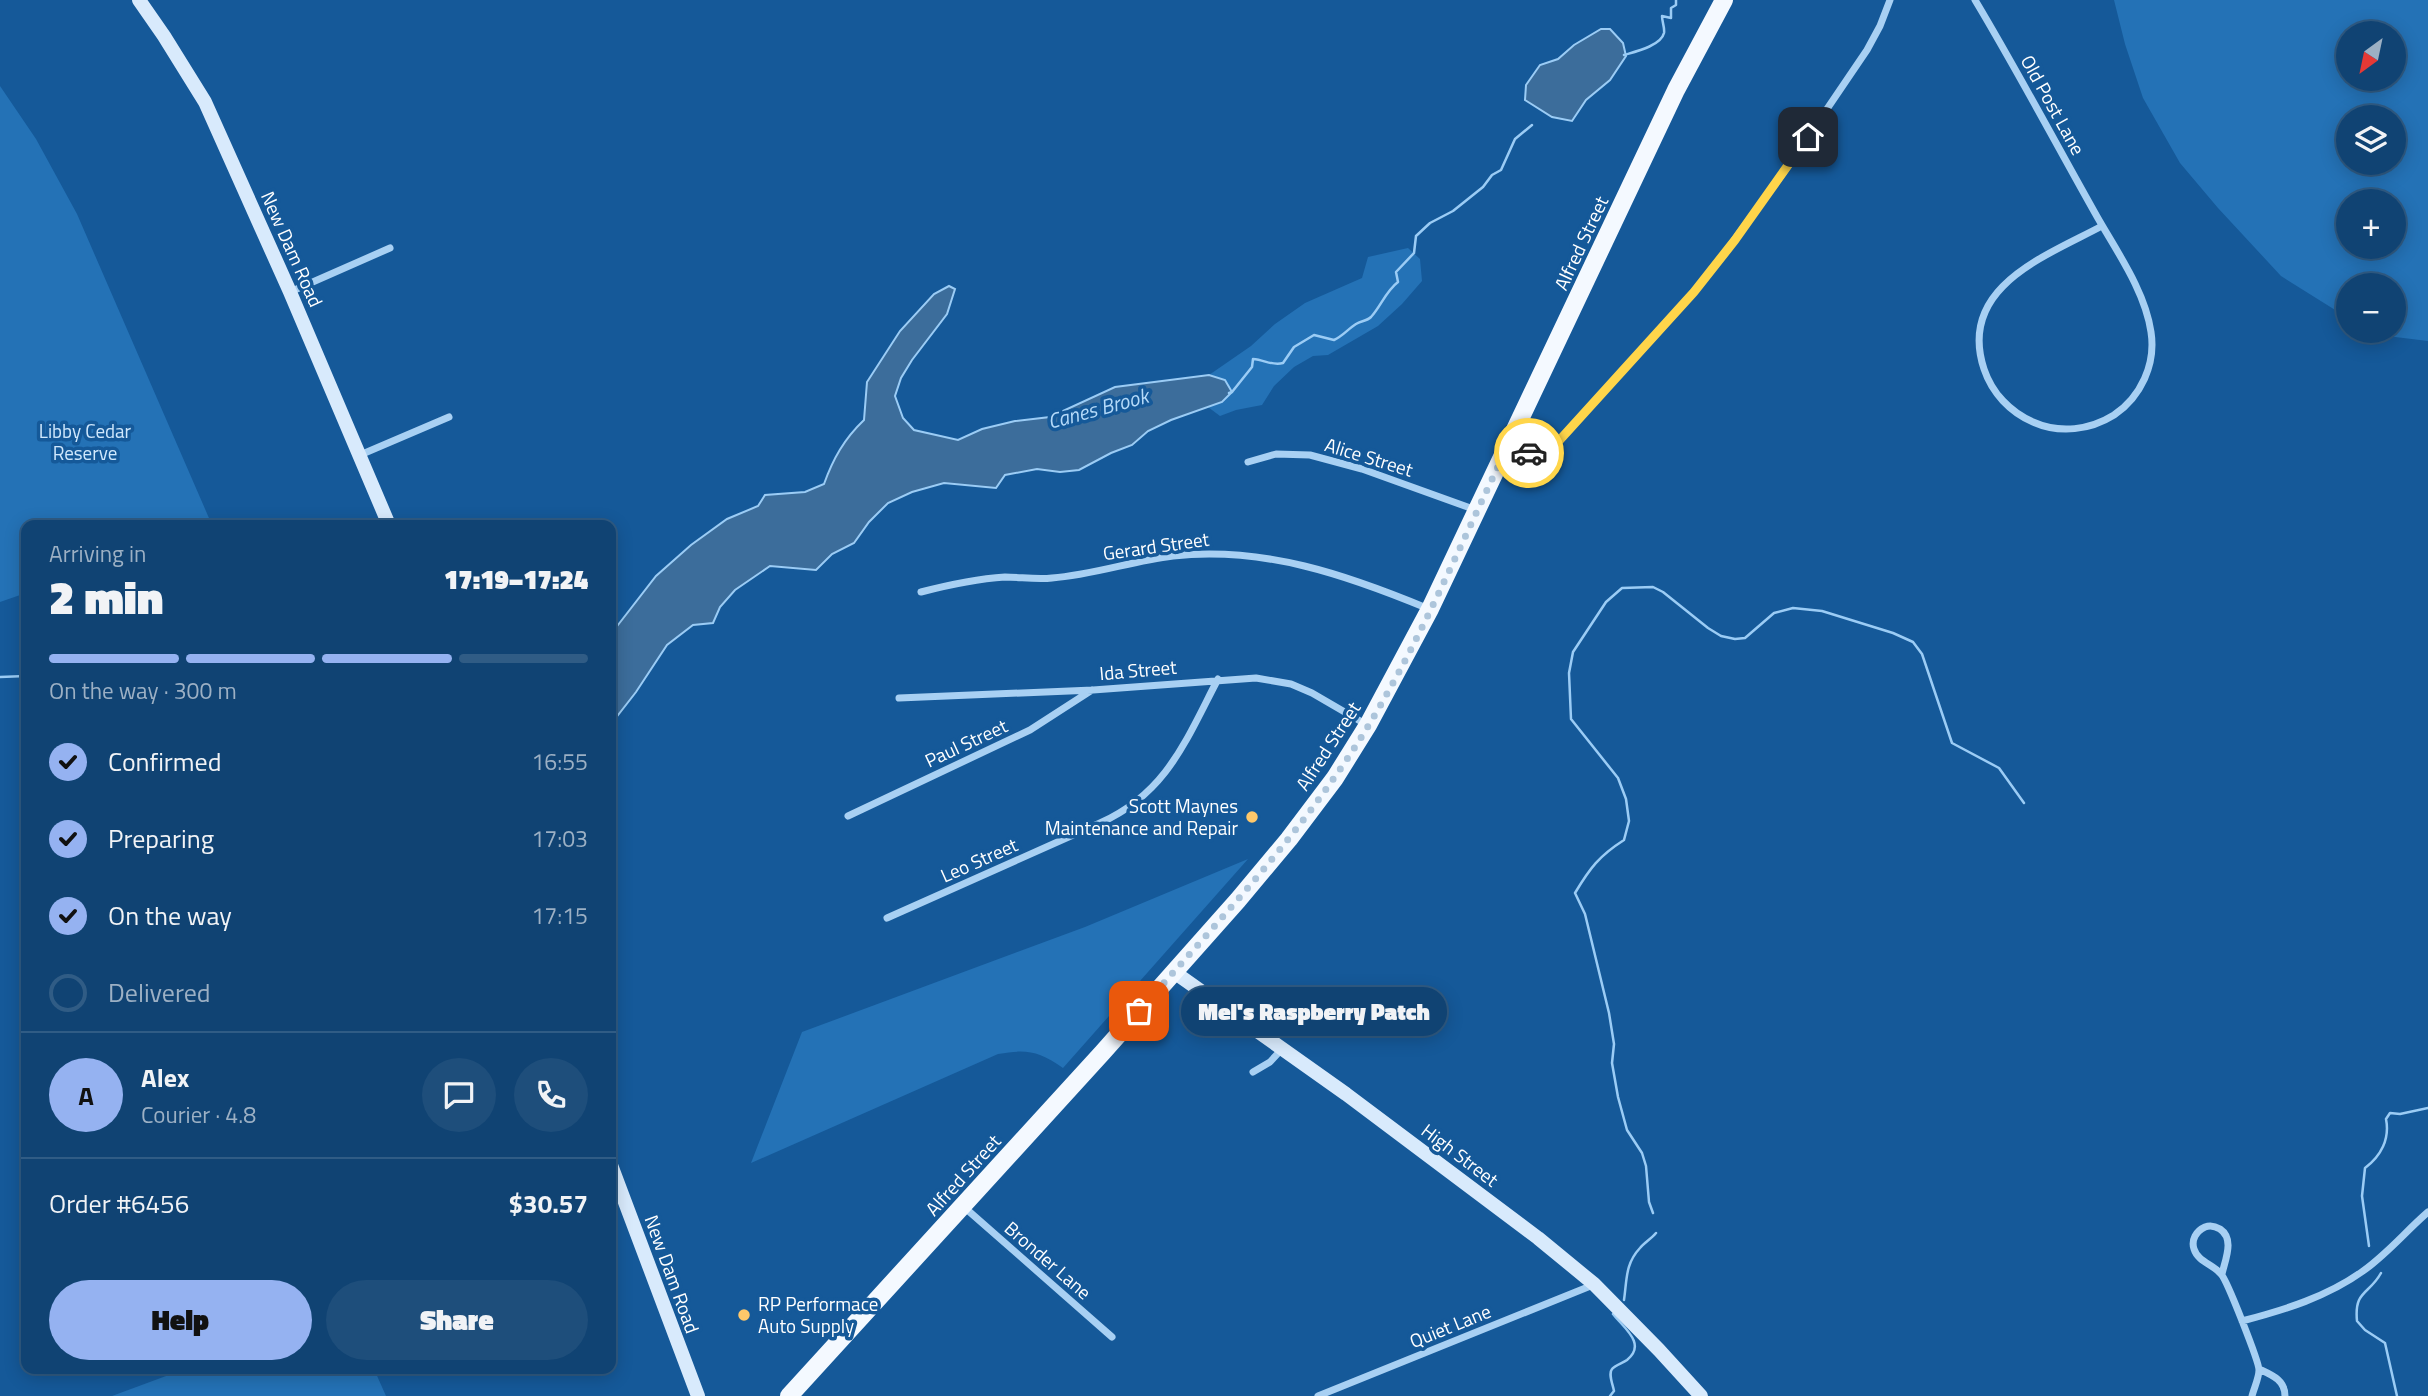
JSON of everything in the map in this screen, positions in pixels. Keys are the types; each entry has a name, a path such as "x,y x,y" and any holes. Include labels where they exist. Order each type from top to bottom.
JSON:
{"main road":[{"name":"Alfred Street","path":"789,1396 1238,900 1335,778 1368,725 1430,609 1671,101 1724,0"}],"street":[{"name":"New Dam Road","path":"139,0 205,102 290,292 387,520"},
{"path":"1507,448 1522,453 1537,453 1557,443 1689,298 1787,168 1859,62 1880,26 1890,0"},
{"name":"Old Post Lane","path":"1975,0 2102,226 2140,297 2148,319 2152,348 2150,363 2138,390 2118,412 2105,420 2077,429 2038,425 2007,406 1986,376 1980,353 1984,317 1994,295 2010,277 2102,226"},
{"path":"290,292 390,248"},
{"path":"360,454 449,417"},
{"name":"Alice Street","path":"1248,462 1276,454 1310,455 1362,469 1476,510"},
{"name":"Gerard Street","path":"921,592 1005,577 1052,579 1170,556 1222,553 1279,559 1319,568 1430,609"},
{"name":"Ida Street","path":"899,698 1093,690 1256,678 1292,684 1368,725"},
{"name":"Leo Street","path":"887,918 1130,807 1152,790 1179,755 1218,679"},
{"name":"Paul Street","path":"848,816 1030,730 1093,690"},
{"name":"High Street","path":"1174,972 1488,1199 1594,1284 1701,1396"},
{"path":"1253,1072 1270,1062 1282,1049"},
{"name":"New Dam Road","path":"616,1178 695,1395"},
{"name":"Bronder Lane","path":"963,1206 1112,1337"},
{"path":"2242,1321 2300,1304 2339,1286 2376,1261 2428,1212"},
{"path":"2421,1218 2428,1225"},
{"path":"2222,1274 2228,1249 2227,1238 2220,1229 2207,1226 2197,1232 2194,1250 2200,1259 2222,1274 2242,1321 2259,1369 2252,1396"},
{"name":"Quiet Lane","path":"1318,1396 1594,1284"},
{"path":"2259,1369 2280,1381 2286,1396"}],"green space":[{"path":"2114,0 2428,0 2428,341 2406,338 2406,273 2336,273 2336,310 2281,276 2180,163 2143,98"},
{"name":"Libby Cedar Reserve","path":"0,86 36,139 77,214 210,520 21,520 21,595 0,602"},
{"path":"1408,248 1420,259 1422,281 1378,326 1328,355 1313,356 1294,367 1274,386 1262,405 1220,416 1208,407 1222,402 1225,380 1209,375 1305,303 1362,278 1368,257"},
{"path":"1248,859 1063,1068 1032,1053 998,1054 751,1163 802,1032 1085,927"},
{"path":"171,1374 376,1374 386,1396 112,1396"}],"water":[{"path":"1601,29 1610,29 1623,43 1626,56 1610,80 1586,100 1572,121 1552,117 1525,100 1526,85 1540,65 1558,59 1574,45"},
{"path":"949,286 955,289 947,314 912,360 901,378 895,396 903,418 914,430 958,440 982,429 1015,421 1050,417 1115,387 1209,375 1225,380 1232,392 1222,402 1171,420 1148,431 1132,445 1079,470 1060,472 1037,469 1005,475 996,488 944,483 912,492 888,503 869,522 854,543 832,554 816,570 770,566 735,590 720,607 713,623 693,625 667,645 616,718 616,628 656,576 691,545 727,519 758,506 765,495 805,492 824,484 840,450 864,420 867,382 900,331 934,294"}],"waterway":[{"name":"Canes Brook","path":"1624,55 1647,48 1662,38 1662,16 1671,18 1671,8 1676,5 1676,0"},
{"name":"Canes Brook","path":"1229,393 1252,367 1253,359 1283,363 1294,347 1314,335 1334,340 1371,317 1398,282 1396,272 1414,253 1416,236 1430,223 1453,211 1501,170 1515,139 1532,125"},
{"path":"1653,1213 1649,1202 1646,1166 1642,1153 1627,1130 1618,1097 1612,1063 1614,1044 1609,1013 1585,914 1575,893 1596,863 1624,840 1629,821 1626,799 1618,778 1571,719 1569,673 1573,652 1606,602 1622,588 1653,587 1708,628 1721,636 1735,639 1745,638 1774,613 1793,608 1822,611 1913,642 1922,654 1952,743 1999,768 2024,803"},
{"name":"Canes Brook","path":"0,677 21,676"},
{"path":"2369,1246 2362,1196 2365,1168 2383,1147 2387,1133 2386,1119 2390,1113 2400,1114 2428,1108"},
{"path":"1624,1300 1632,1260 1656,1233"},
{"path":"2381,1273 2360,1298 2357,1321 2365,1330 2385,1343 2397,1396"},
{"path":"1610,1396 1614,1391 1612,1369 1627,1360 1635,1348 1632,1336 1613,1314"}],"way so far":[{"path":"1139,1011 1238,900 1335,778 1410,648 1507,448 1529,453"}],"place":[{"name":"Scott Maynes Maintenance and Repair","path":"1252,817"},
{"name":"Mel's Raspberry Patch","path":"1139,1011"},
{"name":"RP Performace Auto Supply","path":"744,1315"}],"route":[{"path":"1529,453 1537,453 1557,443 1689,298 1735,240 1808,137"}]}
